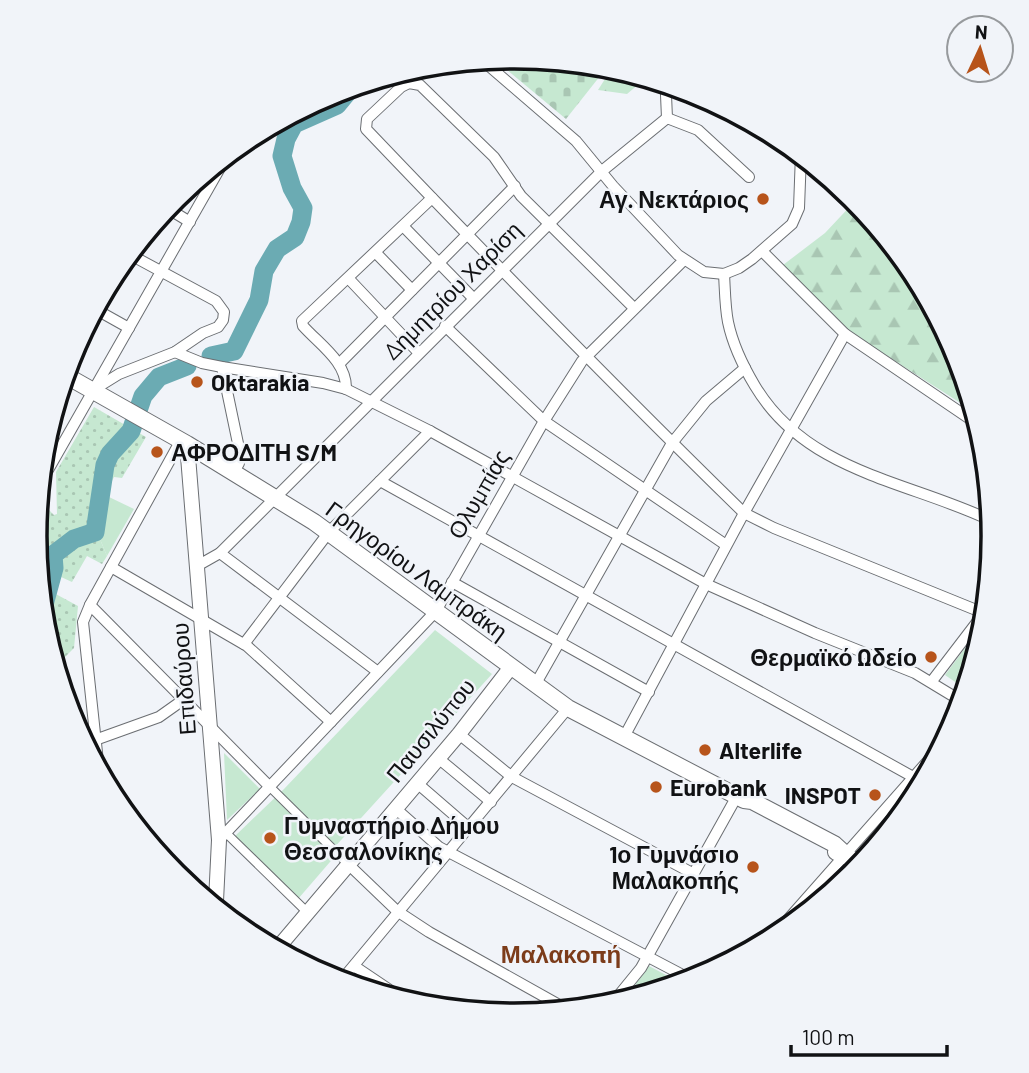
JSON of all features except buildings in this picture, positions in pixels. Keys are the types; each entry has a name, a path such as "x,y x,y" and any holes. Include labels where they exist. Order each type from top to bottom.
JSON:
{"main road":[{"name":"Γρηγορίου Λαμπράκη","path":"74,380 184,442 329,532 568,708 834,844 853,859"}],"street":[{"path":"493,70 564,130 621,195 684,260 704,272 724,274 746,264 787,229 797,216 800,167"},
{"path":"634,308 514,187 494,157 420,85 409,83 401,87 367,120 366,129 432,198 585,356 744,513 774,528 976,609"},
{"path":"666,94 667,118 698,130 748,177"},
{"name":"Δημητρίου Χαρίση","path":"197,566 220,553 418,352 602,171 667,118"},
{"path":"55,450 93,391 210,182"},
{"path":"339,364 514,187"},
{"path":"346,388 345,374 339,364 302,322 432,198"},
{"path":"177,214 190,222"},
{"path":"404,226 473,298"},
{"path":"762,251 845,334 966,416"},
{"path":"376,253 412,290"},
{"path":"93,391 119,374 175,352 202,333 218,327 223,320 223,310 216,301 139,259"},
{"name":"Ολυμπίας","path":"223,836 436,611 511,477 585,356 684,260"},
{"path":"724,274 734,345 766,404 789,430 805,442 853,467 981,517"},
{"path":"349,279 418,352"},
{"path":"104,314 129,328"},
{"path":"445,326 544,421 726,545"},
{"path":"624,737 789,430 845,334"},
{"path":"175,352 202,363 346,388 706,584 932,681 954,696"},
{"path":"222,367 240,453 240,461 234,472"},
{"path":"535,685 672,443 706,401 745,368"},
{"path":"244,644 329,532 430,432"},
{"path":"95,744 82,633 84,619 184,442"},
{"name":"Επιδαύρου","path":"184,442 197,566 208,725 223,836 217,896"},
{"path":"380,481 913,776"},
{"path":"220,553 378,672"},
{"path":"111,567 244,644 331,722"},
{"path":"453,582 649,692"},
{"path":"90,605 397,911 429,932 554,1002"},
{"path":"932,681 973,629"},
{"name":"Παυσιλύπου","path":"283,942 459,734 511,667"},
{"path":"95,740 159,717 183,700"},
{"path":"348,973 568,708"},
{"path":"459,734 512,777 694,874"},
{"path":"439,758 491,802"},
{"path":"810,898 920,769"},
{"path":"417,783 469,828"},
{"path":"621,991 647,956 740,798"},
{"path":"395,808 437,845 449,852 680,973"},
{"path":"223,836 307,912"},
{"path":"354,966 381,984"}],"green space":[{"path":"506,69 545,70 599,77 566,119"},
{"path":"606,78 637,86 627,94 598,90"},
{"path":"848,209 866,228 903,277 934,330 962,404 853,334 783,265 825,233"},
{"path":"94,407 146,437 122,478 114,477 106,493 111,502 97,532 107,556 102,564 87,556 72,582 61,577 52,592 78,606 74,648 63,659 56,628 48,567 48,509 54,515 57,514 56,472"},
{"path":"109,497 134,509 107,556 97,532"},
{"path":"435,630 492,674 332,850 336,855 298,899 235,836 284,789"},
{"path":"970,642 958,684 945,675"},
{"path":"224,753 260,789 227,820"},
{"path":"649,966 670,977 665,979 633,989"}],"waterway":[{"path":"301,121 337,104"},
{"path":"211,356 234,351 259,300 264,271 277,249 295,237 301,222 303,208 292,188 282,156 286,139 293,125"},
{"path":"50,584 54,568 53,555 74,539 95,532 105,465 110,454 131,431 143,396 159,377 187,366"}],"place":[{"name":"Αγ. Νεκτάριος","path":"763,199"},
{"name":"Oktarakia","path":"197,382"},
{"name":"ΑΦΡΟΔΙΤΗ S/M","path":"157,452"},
{"name":"Θερμαϊκό Ωδείο","path":"931,657"},
{"name":"Alterlife","path":"705,750"},
{"name":"Eurobank","path":"656,787"},
{"name":"INSPOT","path":"875,795"},
{"name":"Γυμναστήριο Δήμου Θεσσαλονίκης","path":"270,838"},
{"name":"1ο Γυμνάσιο Μαλακοπής","path":"753,867"}],"district":[{"name":"Μαλακοπή","path":"561,953"}]}
